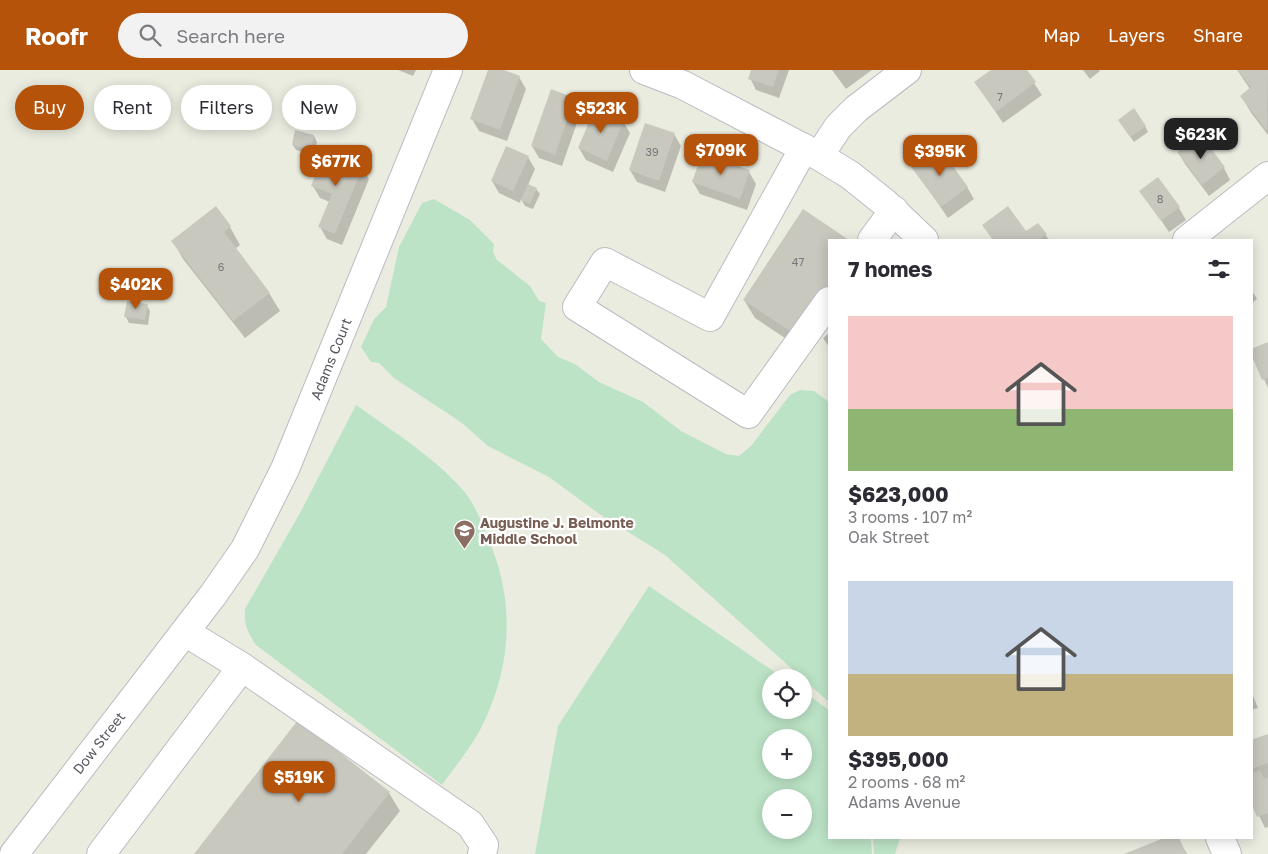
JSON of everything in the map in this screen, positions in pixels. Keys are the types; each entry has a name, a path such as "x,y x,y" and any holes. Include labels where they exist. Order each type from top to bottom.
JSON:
{"street":[{"name":"Adams Court","path":"184,632 213,595 245,548 275,492 448,70"},
{"path":"644,70 682,85 811,152 850,175 894,210 923,239"},
{"path":"828,302 748,414 577,307 605,262 710,317 811,152 856,109 908,70"},
{"path":"1187,239 1268,176"},
{"path":"873,239 894,210"},
{"path":"184,632 242,667 470,824 484,845 482,854"},
{"name":"Dow Street","path":"14,854 184,632"},
{"path":"101,854 242,667"},
{"path":"1220,839 1227,854"}],"green space":[{"path":"434,199 470,220 494,244 493,252 497,260 530,286 539,301 546,303 541,339 558,357 575,364 599,382 643,402 681,431 726,454 739,456 751,446 790,395 800,390 814,391 828,401 828,701 812,687 812,669 792,669 665,555 598,513 549,477 488,446 462,423 394,378 379,363 371,362 361,347 374,319 386,307 399,247 422,203"},
{"path":"356,405 398,434 439,466 463,490 480,518 500,571 507,618 503,664 497,687 479,732 442,785 256,645 248,632 246,624 245,609 300,513"},
{"path":"649,586 770,669 762,669 762,719 812,719 812,698 828,709 828,839 871,839 872,854 535,854 558,726"},
{"path":"873,839 900,839 895,854 874,854"}],"building":[{"path":"488,70 504,70 520,76 500,130 470,119"},
{"path":"751,70 779,70 773,87 748,79"},
{"path":"991,70 1027,70 1036,82 996,112 974,82"},
{"path":"1237,70 1268,70 1267,131 1240,96 1251,87"},
{"path":"551,89 575,98 555,155 531,146"},
{"path":"595,108 624,120 607,161 578,148"},
{"path":"1134,108 1146,126 1130,137 1118,120"},
{"path":"645,123 675,133 659,181 629,170"},
{"path":"295,130 314,135 311,150 292,145"},
{"path":"1200,134 1225,167 1202,185 1177,152"},
{"path":"506,146 529,156 513,191 491,181"},
{"path":"939,147 968,187 941,207 911,167"},
{"path":"325,151 363,166 335,234 318,227 332,194 311,186"},
{"path":"702,154 750,170 740,199 692,182"},
{"path":"1158,177 1180,207 1161,221 1139,191"},
{"path":"528,184 537,188 530,204 521,200"},
{"path":"216,206 231,226 224,232 270,293 233,321 171,241"},
{"path":"1008,206 1026,231 1038,223 1047,234 1040,239 992,239 982,225"},
{"path":"803,209 848,239 828,239 828,286 796,335 743,300"},
{"path":"127,301 148,304 145,320 124,317"},
{"path":"1268,342 1268,378 1262,380 1253,359 1253,348"},
{"path":"298,720 390,792 342,854 194,854"},
{"path":"1268,734 1268,763 1253,768 1253,739"},
{"path":"1260,770 1264,779 1268,777 1268,813 1257,817 1253,808 1253,773"},
{"path":"1162,839 1179,839 1186,854 1124,854"}],"place":[{"name":"Augustine J. Belmonte Middle School","path":"464,550"}]}
